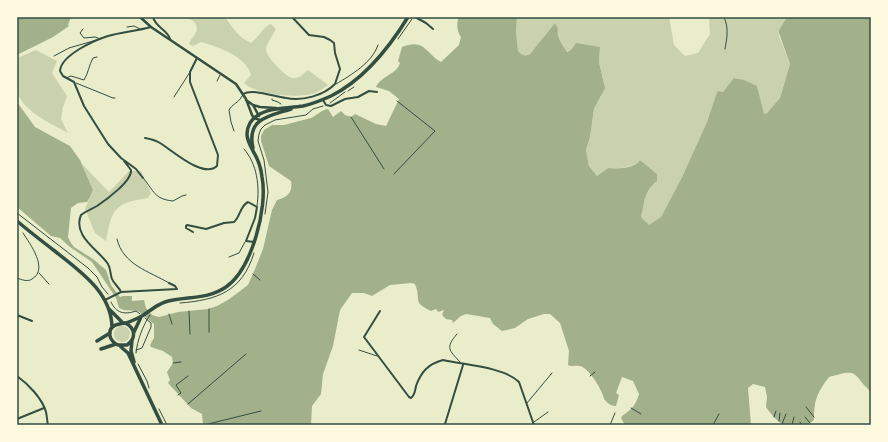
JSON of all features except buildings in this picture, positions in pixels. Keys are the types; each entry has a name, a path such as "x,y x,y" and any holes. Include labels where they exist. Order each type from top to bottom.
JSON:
{"main road":[{"path":"253,151 252,133 254,127 260,120 269,115 323,100 346,87 367,70 386,49 408,17"},
{"path":"97,341 116,324 141,317 163,303 209,296 226,287 237,278 244,268 254,242 263,208 264,192 260,168 248,142 248,128 254,118 270,110 298,107"},
{"path":"17,221 86,276 95,286 107,306 111,317 111,338 128,353 162,425"},
{"path":"107,306 124,323 130,326 134,333"},
{"path":"136,369 132,351 132,340 141,317"},
{"path":"101,349 118,345 127,345 132,340"}],"street":[{"path":"140,17 151,27 198,57 236,84 246,99 254,118 260,120 259,115 253,105"},
{"path":"153,17 156,23 170,36 170,39"},
{"path":"243,94 250,91 291,99 310,97 327,90 335,84 340,69 335,53 334,43 324,37 309,34 292,17"},
{"path":"414,17 426,23 432,29"},
{"path":"121,292 112,280 107,263 86,240 79,221 81,215 100,204 123,185 130,177 131,170 106,141 84,106 74,82 63,76 60,71 62,65 68,57 99,39 151,27"},
{"path":"145,138 152,139 160,143 196,167 211,170 217,167 218,155 190,82 190,72 198,57"},
{"path":"323,100 326,105 331,106 345,100 358,97 369,91 377,92"},
{"path":"246,99 253,105 260,108 278,109"},
{"path":"121,158 136,169 143,178"},
{"path":"193,232 186,228 186,226 206,229 224,223 234,222 238,218 246,203 250,203 257,207 246,241 254,242"},
{"path":"104,301 121,292 177,289 169,283"},
{"path":"380,311 364,337 409,397 412,398 414,396 417,384 423,372 428,366 435,362 443,360 504,372 514,377 519,382 534,424"},
{"path":"17,315 32,321"},
{"path":"445,424 463,364"},
{"path":"17,376 26,383 44,408 48,425"},
{"path":"17,419 44,408"}],"lane":[{"path":"724,17 728,31 725,49"},
{"path":"127,27 134,26 140,30"},
{"path":"83,29 80,34 84,38 96,37 99,39"},
{"path":"54,56 69,48 99,39"},
{"path":"335,84 361,66 375,52 378,45"},
{"path":"66,78 71,76 84,80 92,58 97,57"},
{"path":"174,97 190,72"},
{"path":"217,81 221,73"},
{"path":"74,82 115,98"},
{"path":"234,131 229,110 240,101 243,94"},
{"path":"244,149 249,155 256,174 258,188 257,207"},
{"path":"143,178 153,193 163,199 173,201 182,196 186,196"},
{"path":"17,278 24,281 31,280 38,273 39,267 38,261 23,233"},
{"path":"117,239 120,246 134,265 169,283"},
{"path":"229,257 240,253 246,241"},
{"path":"38,273 49,284"},
{"path":"458,334 450,343 449,347 451,352 463,364"},
{"path":"358,350 378,356"},
{"path":"527,403 552,373"},
{"path":"534,424 548,412"},
{"path":"610,425 615,413"}],"path":[{"path":"396,42 414,17"},
{"path":"264,219 267,208 268,192 264,160 258,141 261,129 265,124 275,120 306,115 313,109 326,105 357,84"},
{"path":"272,96 272,100 281,104"},
{"path":"394,174 435,131 397,101"},
{"path":"285,114 286,118"},
{"path":"351,117 384,169"},
{"path":"17,214 88,268 98,277 102,287 108,294"},
{"path":"178,304 210,299 227,291 238,283 246,272 256,249"},
{"path":"253,274 260,280"},
{"path":"111,302 115,310 124,314 136,311 151,323 152,327 142,348 136,350"},
{"path":"208,309 210,332"},
{"path":"189,310 190,334"},
{"path":"135,356 150,312"},
{"path":"169,314 172,324"},
{"path":"188,404 246,354"},
{"path":"136,360 149,388"},
{"path":"173,362 181,362"},
{"path":"590,376 595,372"},
{"path":"184,396 176,385 188,376"},
{"path":"158,407 167,425"},
{"path":"806,407 814,417"},
{"path":"631,408 641,414"},
{"path":"774,417 776,411"},
{"path":"204,425 261,412"},
{"path":"778,421 780,413"},
{"path":"712,425 719,414"},
{"path":"782,424 786,414"},
{"path":"792,425 794,417"},
{"path":"805,417 810,423"}],"shaded area":[{"path":"17,17 71,17 69,26 53,37 17,55"},
{"path":"183,17 225,17 239,35 251,43 268,25 271,24 276,29 266,49 276,65 285,74 292,78 301,76 308,70 328,85 315,93 299,96 278,95 250,87 244,83 251,75 248,68 230,53 201,42 193,46 189,44 196,32 197,26 193,21"},
{"path":"459,17 517,17 516,31 518,51 524,55 530,54 555,23 561,43 567,52 572,49 576,43 600,47 599,62 605,88 594,109 590,137 586,150 589,166 597,176 608,168 630,167 640,160 657,174 657,181 647,193 641,217 649,225 661,217 682,177 707,122 717,92 723,92 734,78 744,80 757,86 764,114 767,113 780,98 790,64 779,33 779,30 787,17 871,17 871,392 854,374 846,373 829,377 817,397 814,420 807,425 785,425 779,422 766,407 767,397 765,387 753,384 748,388 751,425 625,425 621,418 633,407 639,394 633,381 622,377 616,393 619,395 616,406 608,403 604,399 595,380 584,368 580,366 568,365 569,351 560,323 550,314 544,314 528,319 515,328 502,331 493,324 490,318 466,314 461,316 453,323 452,320 446,319 442,315 444,310 438,312 436,309 431,311 421,305 418,300 415,284 411,283 390,285 372,296 364,293 352,293 340,310 333,346 323,374 321,394 312,406 311,425 203,425 202,414 191,408 168,383 170,380 167,372 173,363 172,357 163,351 151,347 150,345 154,338 154,324 138,311 119,308 116,298 92,262 60,238 51,236 17,207 17,102 35,127 70,146 80,160 93,190 87,202 78,203 71,208 68,237 74,247 93,259 106,270 111,285 120,297 132,296 132,301 144,300 146,308 152,315 159,317 178,312 208,309 217,306 228,300 248,285 263,249 272,210 277,200 287,196 291,188 291,181 269,166 261,141 261,136 264,130 272,125 284,125 311,118 328,109 333,117 341,111 345,115 351,117 355,114 376,124 386,126 399,99 389,91 376,87 398,67 402,47 416,44 424,48 441,62 459,45 461,37 457,27 457,22"},
{"path":"517,17 669,17 674,45 685,56 698,53 710,34 709,17 787,17 779,30 779,36 790,64 780,98 767,113 764,114 762,112 757,86 736,78 723,92 717,92 707,122 682,177 661,217 649,226 641,217 650,189 657,181 657,174 640,160 634,165 630,166 608,168 597,176 589,166 586,150 590,137 594,109 601,96 604,83 599,62 600,47 572,49 566,52 558,37 555,23 530,54 520,54 518,51 516,31"},
{"path":"36,50 57,61 52,73 67,96 61,119 68,133 38,116 24,104 19,97 17,90 17,58"},
{"path":"82,164 109,192 129,171 141,171 151,193 148,198 128,202 116,209 110,221 106,241 95,233 85,209 93,190"},
{"path":"119,326 125,326 130,331 128,340 125,342 119,342 114,337 114,331"}]}
